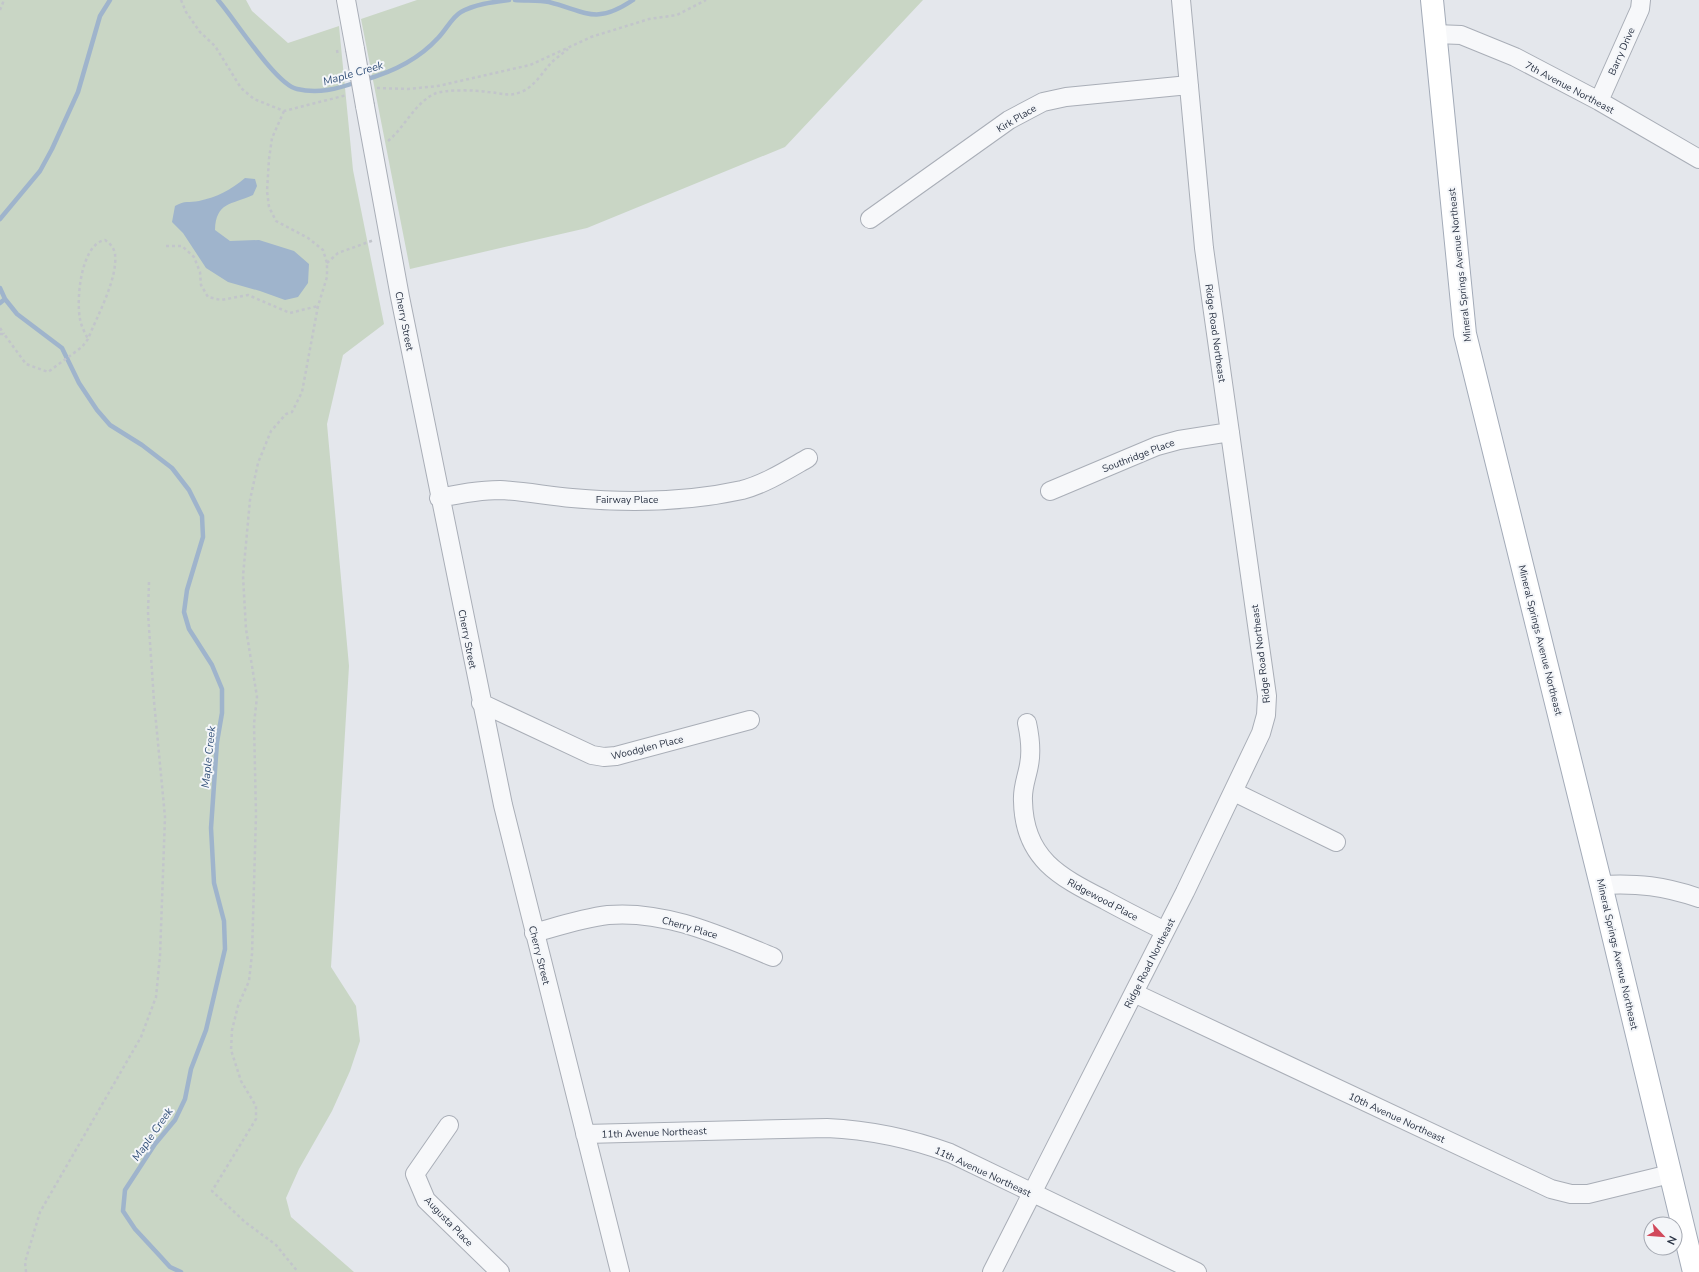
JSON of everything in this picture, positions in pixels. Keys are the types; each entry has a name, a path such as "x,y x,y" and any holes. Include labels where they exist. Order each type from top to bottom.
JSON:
{"main road":[{"name":"Mineral Springs Avenue Northeast","path":"1432,0 1465,334 1601,885 1694,1272"}],"street":[{"name":"Cherry Street","path":"346,0 439,498 481,703 503,805 534,933 620,1272"},
{"name":"Ridge Road Northeast","path":"992,1272 1234,792 1261,733 1266,715 1266,696 1204,248 1181,0"},
{"name":"Barry Drive","path":"1598,101 1640,9 1641,0"},
{"name":"7th Avenue Northeast","path":"1435,34 1461,35 1501,51 1598,101 1699,159"},
{"name":"Kirk Place","path":"870,219 1009,120 1043,102 1066,97 1189,85"},
{"name":"Southridge Place","path":"1050,491 1157,446 1179,440 1230,432"},
{"name":"Fairway Place","path":"439,498 479,490 501,490 572,498 615,500 658,500 701,496 743,490 779,474 808,458"},
{"name":"Woodglen Place","path":"481,703 592,755 604,757 616,756 750,720"},
{"name":"Ridgewood Place","path":"1027,723 1031,744 1023,800 1025,820 1031,838 1040,855 1051,868 1066,880 1165,931"},
{"path":"1234,792 1336,842"},
{"path":"1601,885 1632,883 1673,889 1699,898"},
{"name":"Cherry Place","path":"534,933 582,919 609,915 637,915 665,919 692,926 773,957"},
{"name":"10th Avenue Northeast","path":"1134,993 1551,1189 1571,1194 1588,1194 1670,1174"},
{"name":"Augusta Place","path":"449,1125 415,1174 426,1200 500,1272"},
{"name":"11th Avenue Northeast","path":"585,1134 827,1128 858,1129 913,1140 950,1153 1032,1194 1197,1272"}],"path":[{"path":"0,10 4,0"},
{"path":"181,0 186,12 200,32 215,46 241,88 254,99 284,111 351,94"},
{"path":"373,88 408,89 438,86 498,74 530,65 591,37 649,19 678,15 706,0"},
{"path":"373,147 388,141 398,133 414,111 435,93 488,92 507,96 522,92 535,82 553,62 574,44"},
{"path":"284,111 272,138 267,191 269,207 276,221 308,238 323,250 327,263 327,277 318,306 302,392 292,412 286,414 272,430 258,463 250,500 244,583 246,629 257,697 254,724 256,815 252,954 249,981 238,1006 232,1030 231,1050 241,1081 256,1106 256,1119 212,1191 246,1222 276,1246 298,1272"},
{"path":"327,263 338,253 389,234"},
{"path":"0,328 26,364 48,372 82,347 88,339 113,276 115,254 111,245 105,240 98,241 90,250 79,287 78,305 80,321 88,339"},
{"path":"166,246 182,246 194,257 200,272 201,285 208,297 221,300 248,295 290,313 318,306"},
{"path":"26,1272 25,1262 40,1212 141,1037 156,997 160,956 165,817 154,701 148,613 149,582"}],"green space":[{"path":"0,0 246,0 252,11 288,43 339,26 353,170 384,324 343,355 327,424 349,666 331,967 356,1006 360,1041 350,1071 332,1111 299,1169 286,1198 291,1217 354,1272 0,1272"},
{"path":"417,0 923,0 785,147 587,228 410,269 361,19"}],"water":[{"path":"245,178 255,179 257,186 253,195 232,203 222,209 218,214 215,230 230,241 259,240 294,251 309,264 308,283 298,297 285,300 228,282 206,268 183,233 172,222 175,206 218,195"}],"waterway":[{"name":"Maple Creek","path":"0,219 40,171 52,149 78,92 100,16 110,0"},
{"name":"Maple Creek","path":"218,0 267,64 288,85 297,89 320,91 335,89 357,82"},
{"name":"Maple Creek","path":"364,80 395,69 422,53 441,35 455,17 466,9 478,5 509,0"},
{"name":"Maple Creek","path":"515,0 549,2 591,14 610,12 633,0"},
{"name":"Maple Creek","path":"0,288 5,299 17,314 62,348 79,383 97,410 110,425 142,445 172,468 189,490 202,516 203,537 187,590 184,612 189,629 212,665 222,689 222,713 217,742 211,828 214,883 224,921 225,949 206,1030 191,1069 185,1099 175,1120 155,1144 125,1190 123,1211 135,1229 170,1267 181,1272"},
{"name":"Maple Creek","path":"0,303 5,299"}]}
